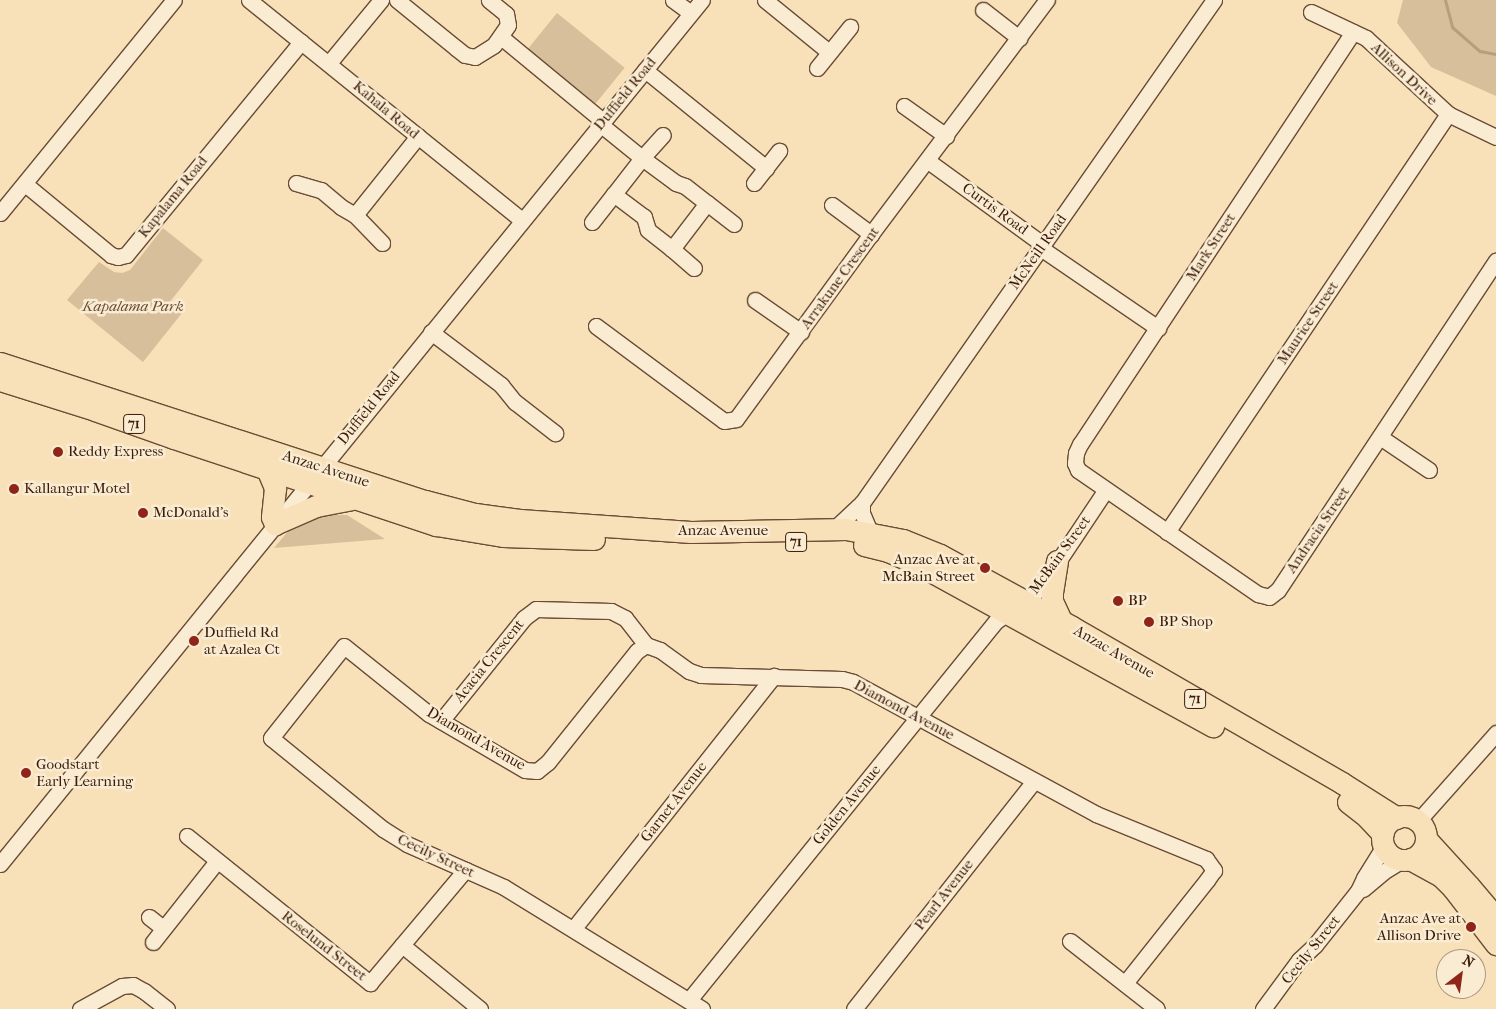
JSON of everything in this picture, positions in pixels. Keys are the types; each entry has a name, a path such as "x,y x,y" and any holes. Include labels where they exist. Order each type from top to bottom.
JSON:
{"highway":[{"name":"Anzac Avenue","path":"0,363 315,475 494,518 691,532 834,529 870,532 920,546 1016,607 1345,800 1367,817 1383,840"},
{"name":"Anzac Avenue","path":"0,380 95,410 267,469 315,475 354,499 450,529 503,536 708,545 825,541 858,543 902,556 1016,607 1062,622 1342,783 1397,818"},
{"path":"267,469 275,488 272,517 275,524 316,506 354,499"},
{"path":"1057,561 1052,601 1062,622"},
{"name":"71","path":"1397,818 1404,816 1418,821"},
{"path":"1383,840 1387,824 1397,818"},
{"path":"1418,821 1423,826 1426,840 1475,892 1496,918"},
{"name":"71","path":"1383,840 1388,853 1442,877 1453,888 1496,944"},
{"path":"1406,860 1418,855 1426,840"}],"street":[{"path":"0,213 174,0"},
{"name":"Kahala Road","path":"250,0 522,220"},
{"path":"329,63 381,0"},
{"path":"396,0 465,55 481,55 501,37 508,25 508,19 503,11 489,0"},
{"path":"673,0 691,14"},
{"name":"Duffield Road","path":"0,864 702,0"},
{"path":"764,0 829,52"},
{"name":"Arrakune Crescent","path":"596,326 724,421 736,418 801,332 871,234 928,161 1047,0"},
{"name":"McNeill Road","path":"834,529 862,503 1214,0"},
{"path":"983,10 1019,38"},
{"name":"Allison Drive","path":"1311,12 1353,32 1376,46 1448,114 1496,137"},
{"path":"816,68 850,27"},
{"name":"Mark Street","path":"1075,463 1080,444 1353,32"},
{"path":"501,37 642,158 676,183 685,186 734,224"},
{"name":"Kapalama Road","path":"25,184 110,255 118,257 126,255 302,42"},
{"path":"645,70 766,168"},
{"path":"904,106 946,136"},
{"name":"Maurice Street","path":"1167,532 1448,114"},
{"path":"592,222 662,135"},
{"path":"358,211 418,136"},
{"path":"754,183 779,151"},
{"name":"Curtis Road","path":"928,161 1038,241 1049,254 1158,328"},
{"path":"296,183 321,190 341,207 358,211 382,243"},
{"path":"614,194 644,217 648,230 694,268"},
{"path":"672,249 707,203"},
{"path":"832,205 871,234"},
{"name":"Andracia Street","path":"1075,463 1084,476 1105,491 1258,594 1269,597 1278,590 1496,262"},
{"path":"755,300 801,332"},
{"path":"431,332 501,385 515,402 555,433"},
{"path":"1380,438 1429,470"},
{"name":"McBain Street","path":"1016,607 1045,581 1105,491"},
{"path":"862,503 862,513 870,532"},
{"name":"Golden Avenue","path":"689,1000 996,621 1016,607"},
{"name":"Acacia Crescent","path":"440,721 524,618 536,609 611,611 625,618 646,645"},
{"name":"Diamond Avenue","path":"335,657 344,646 440,721 525,770 537,771 548,762 637,651 646,645 660,650 689,671 701,675 842,679 853,682 1096,814 1206,859 1214,870 1125,983"},
{"name":"Cecily Street","path":"335,657 271,738 383,829 407,844 504,887 574,928 702,1009"},
{"name":"Garnet Avenue","path":"574,928 774,676"},
{"path":"1418,821 1496,733"},
{"name":"Pearl Avenue","path":"854,1009 1034,781"},
{"name":"Roselund Street","path":"187,836 370,983 465,870"},
{"name":"Cecily Street","path":"1263,1009 1299,960 1315,945 1358,892 1383,840"},
{"name":"Cecily Street","path":"1358,892 1406,860"},
{"path":"153,942 217,861"},
{"path":"149,917 163,928"},
{"path":"1070,941 1157,1009"},
{"path":"402,945 480,1009"},
{"path":"80,1009 122,986 132,985 144,991 167,1009"}],"green space":[{"path":"1403,0 1496,0 1496,96 1431,67 1397,23"},
{"path":"557,13 625,68 594,105 527,50"},
{"name":"Kapalama Park","path":"163,228 203,260 169,303 182,313 143,362 67,300 99,262 114,272 122,273 130,270"},
{"path":"320,515 347,515 385,539 274,548 296,522"}],"waterway":[{"path":"1445,0 1452,27 1480,51 1496,54"}],"place":[{"name":"Reddy Express","path":"58,452"},
{"name":"Kallangur Motel","path":"14,489"},
{"name":"McDonald's","path":"143,513"},
{"name":"Anzac Ave at McBain Street","path":"985,568"},
{"name":"BP","path":"1118,601"},
{"name":"BP Shop","path":"1149,622"},
{"name":"Duffield Rd at Azalea Ct","path":"194,641"},
{"name":"Goodstart Early Learning","path":"26,773"},
{"name":"Anzac Ave at Allison Drive","path":"1471,927"}]}
